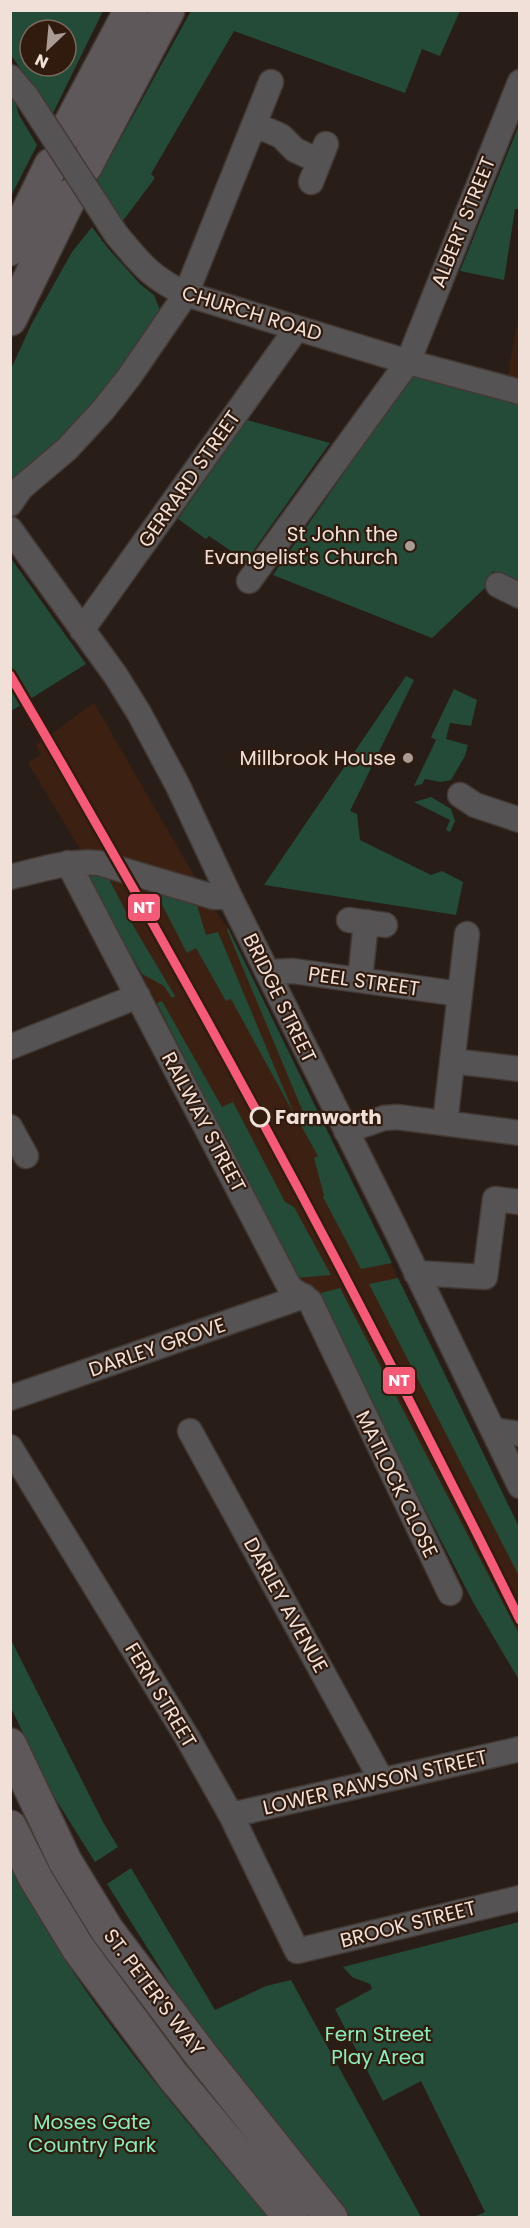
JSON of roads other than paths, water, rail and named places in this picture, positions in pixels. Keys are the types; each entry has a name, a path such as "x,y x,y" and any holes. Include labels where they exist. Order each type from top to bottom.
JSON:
{"highway":[{"path":"64,136 131,10"},
{"path":"10,319 78,181 168,10"},
{"path":"10,249 51,165"},
{"name":"ST. PETER'S WAY","path":"10,1745 65,1861 107,1930 202,2056 331,2217"},
{"name":"ST. PETER'S WAY","path":"10,1827 36,1879 78,1948 173,2076 291,2217"}],"street":[{"name":"CHURCH ROAD","path":"10,77 27,97 116,234 147,271 165,285 186,294 408,362 519,392"},
{"path":"10,504 21,488 68,449 103,410 129,377 186,294 271,82"},
{"name":"ALBERT STREET","path":"249,581 408,362 519,82"},
{"path":"254,124 281,136 295,150 318,162"},
{"name":"GERRARD STREET","path":"82,630 297,328"},
{"name":"BRIDGE STREET","path":"10,529 116,676 139,713 181,791 218,896 267,972 519,1486"},
{"path":"498,585 519,596"},
{"path":"460,795 476,805 519,820"},
{"path":"10,877 76,862 99,863 218,896"},
{"name":"RAILWAY STREET","path":"76,862 138,996 290,1288 310,1301 345,1375"},
{"path":"360,980 367,922"},
{"path":"445,1123 467,934"},
{"name":"PEEL STREET","path":"267,972 293,971 460,994"},
{"path":"10,1047 138,996"},
{"path":"452,1061 519,1070"},
{"path":"346,1131 384,1118 397,1117 519,1133"},
{"path":"10,1127 26,1156"},
{"path":"416,1272 485,1277 495,1199 519,1202"},
{"name":"DARLEY GROVE","path":"10,1398 304,1296"},
{"name":"MATLOCK CLOSE","path":"345,1375 450,1593"},
{"path":"493,1430 519,1434"},
{"name":"DARLEY AVENUE","path":"190,1431 381,1779"},
{"name":"FERN STREET","path":"10,1447 187,1737 231,1815 297,1951"},
{"name":"LOWER RAWSON STREET","path":"231,1815 519,1749"},
{"name":"BROOK STREET","path":"297,1951 519,1898"}],"place":[{"name":"St John the Evangelist's Church","path":"410,546"},
{"name":"Millbrook House","path":"408,758"},
{"name":"Farnworth","path":"260,1117"}],"park label":[{"name":"Fern Street Play Area","path":"378,2046"},
{"name":"Moses Gate Country Park","path":"92,2134"}]}
